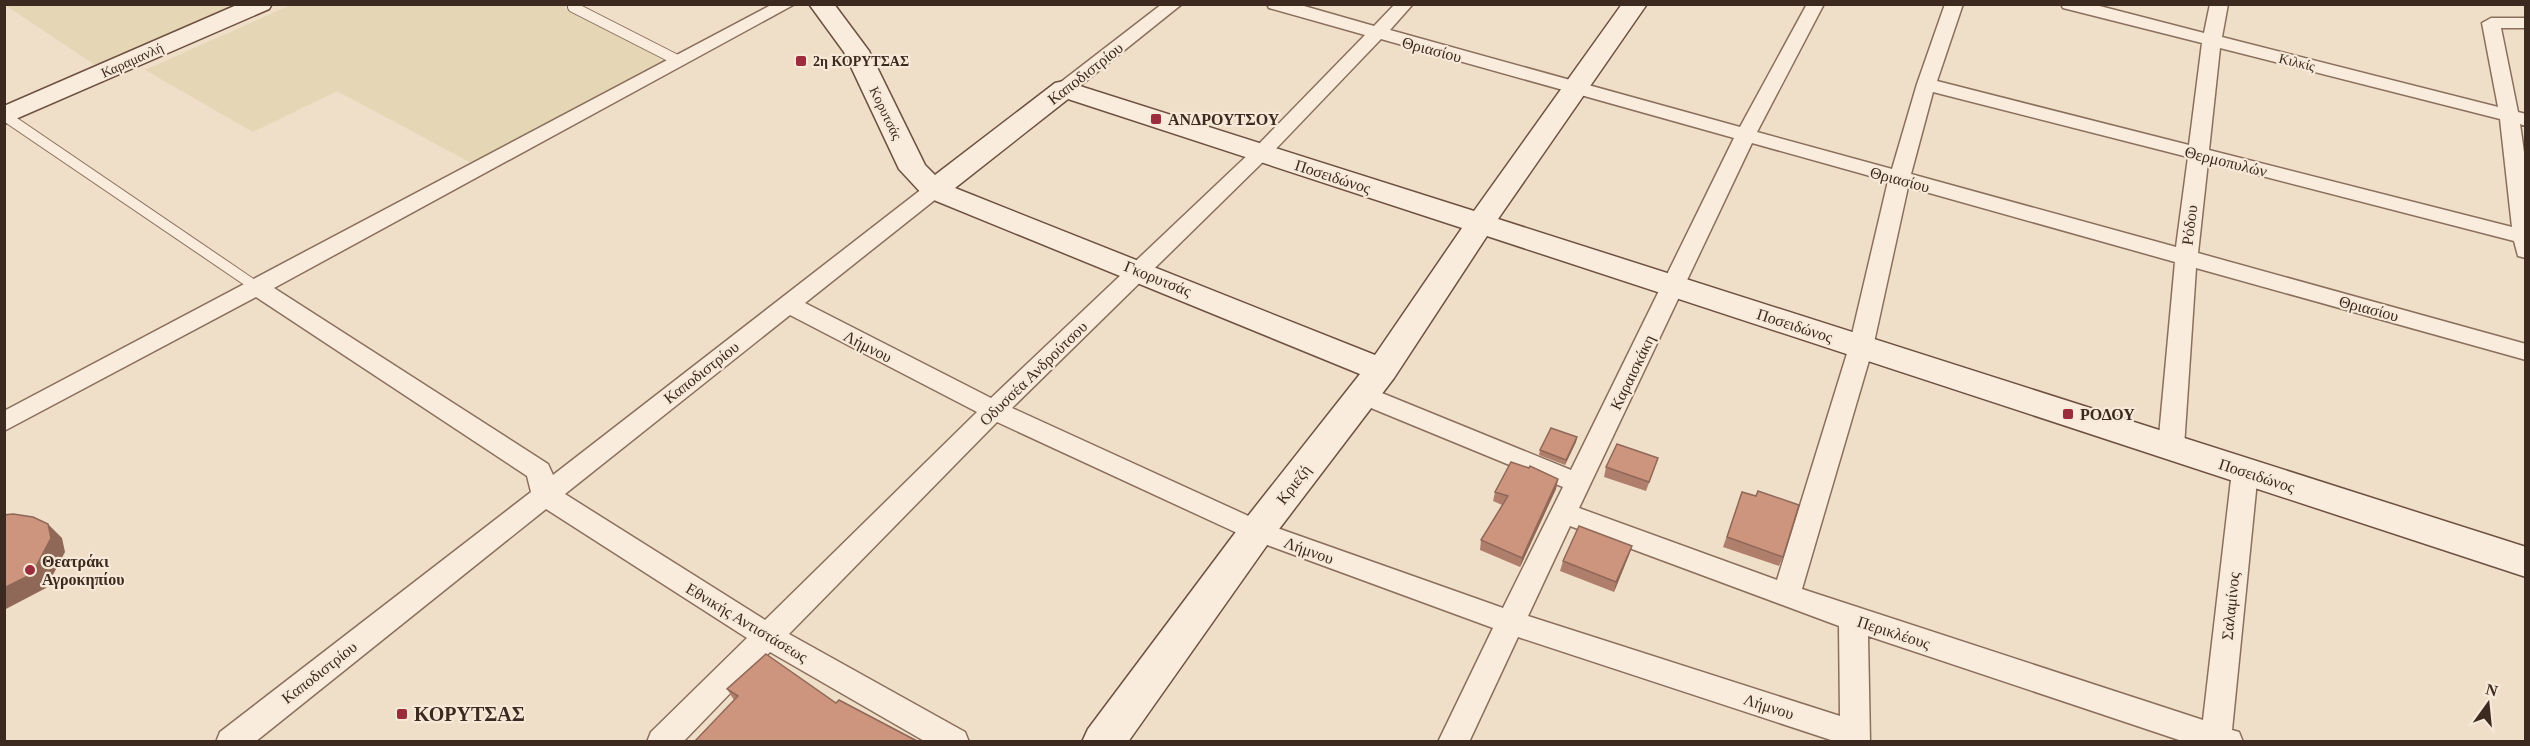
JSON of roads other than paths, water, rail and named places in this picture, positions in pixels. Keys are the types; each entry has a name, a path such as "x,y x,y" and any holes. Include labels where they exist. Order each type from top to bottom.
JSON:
{"street":[{"name":"Καραμανλή","path":"5,116 260,4"},
{"path":"4,422 787,4"},
{"name":"Κορυτσάς","path":"821,4 856,51 913,169 934,190"},
{"name":"Καποδιστρίου","path":"231,741 1174,4"},
{"name":"Θριασίου","path":"1275,4 1375,34 2526,351"},
{"name":"Οδυσσέα Ανδρούτσου","path":"662,741 994,410 1261,153 1405,4"},
{"name":"Κριεζή","path":"1103,741 1257,531 1372,383 1480,224 1635,4"},
{"name":"Καραισκάκη","path":"1453,741 1745,136 1816,4"},
{"path":"1787,594 1861,347 1899,179 1926,84 1954,4"},
{"name":"Κιλκίς","path":"2069,4 2517,117"},
{"name":"Ρόδου","path":"2171,447 2186,258 2212,40 2219,4"},
{"path":"2525,242 2517,117 2492,23 2526,23"},
{"name":"Θερμοπυλών","path":"1926,84 2525,242"},
{"name":"Ποσειδώνος","path":"1064,89 2526,562"},
{"name":"Γκορυτσάς","path":"934,190 1140,271 1578,483"},
{"path":"258,288 539,471 545,495"},
{"name":"Λήμνου","path":"788,304 994,410 1257,531 1510,622 1855,738"},
{"name":"Σαλαμίνος","path":"2220,740 2246,471"},
{"name":"Εθνικής Αντιστάσεως","path":"545,495 767,636 954,741"},
{"name":"Περικλέους","path":"1563,513 1853,619 2220,740"},
{"path":"1853,619 1855,738"}],"lane":[{"path":"573,7 679,61"},
{"path":"5,116 258,288"}],"place":[{"name":"2η ΚΟΡΥΤΣΑΣ","path":"801,61"},
{"name":"ΑΝΔΡΟΥΤΣΟΥ","path":"1156,119"},
{"name":"ΡΟΔΟΥ","path":"2068,414"},
{"name":"Θεατράκι Αγροκηπίου","path":"30,570"},
{"name":"ΚΟΡΥΤΣΑΣ","path":"402,714"}]}
